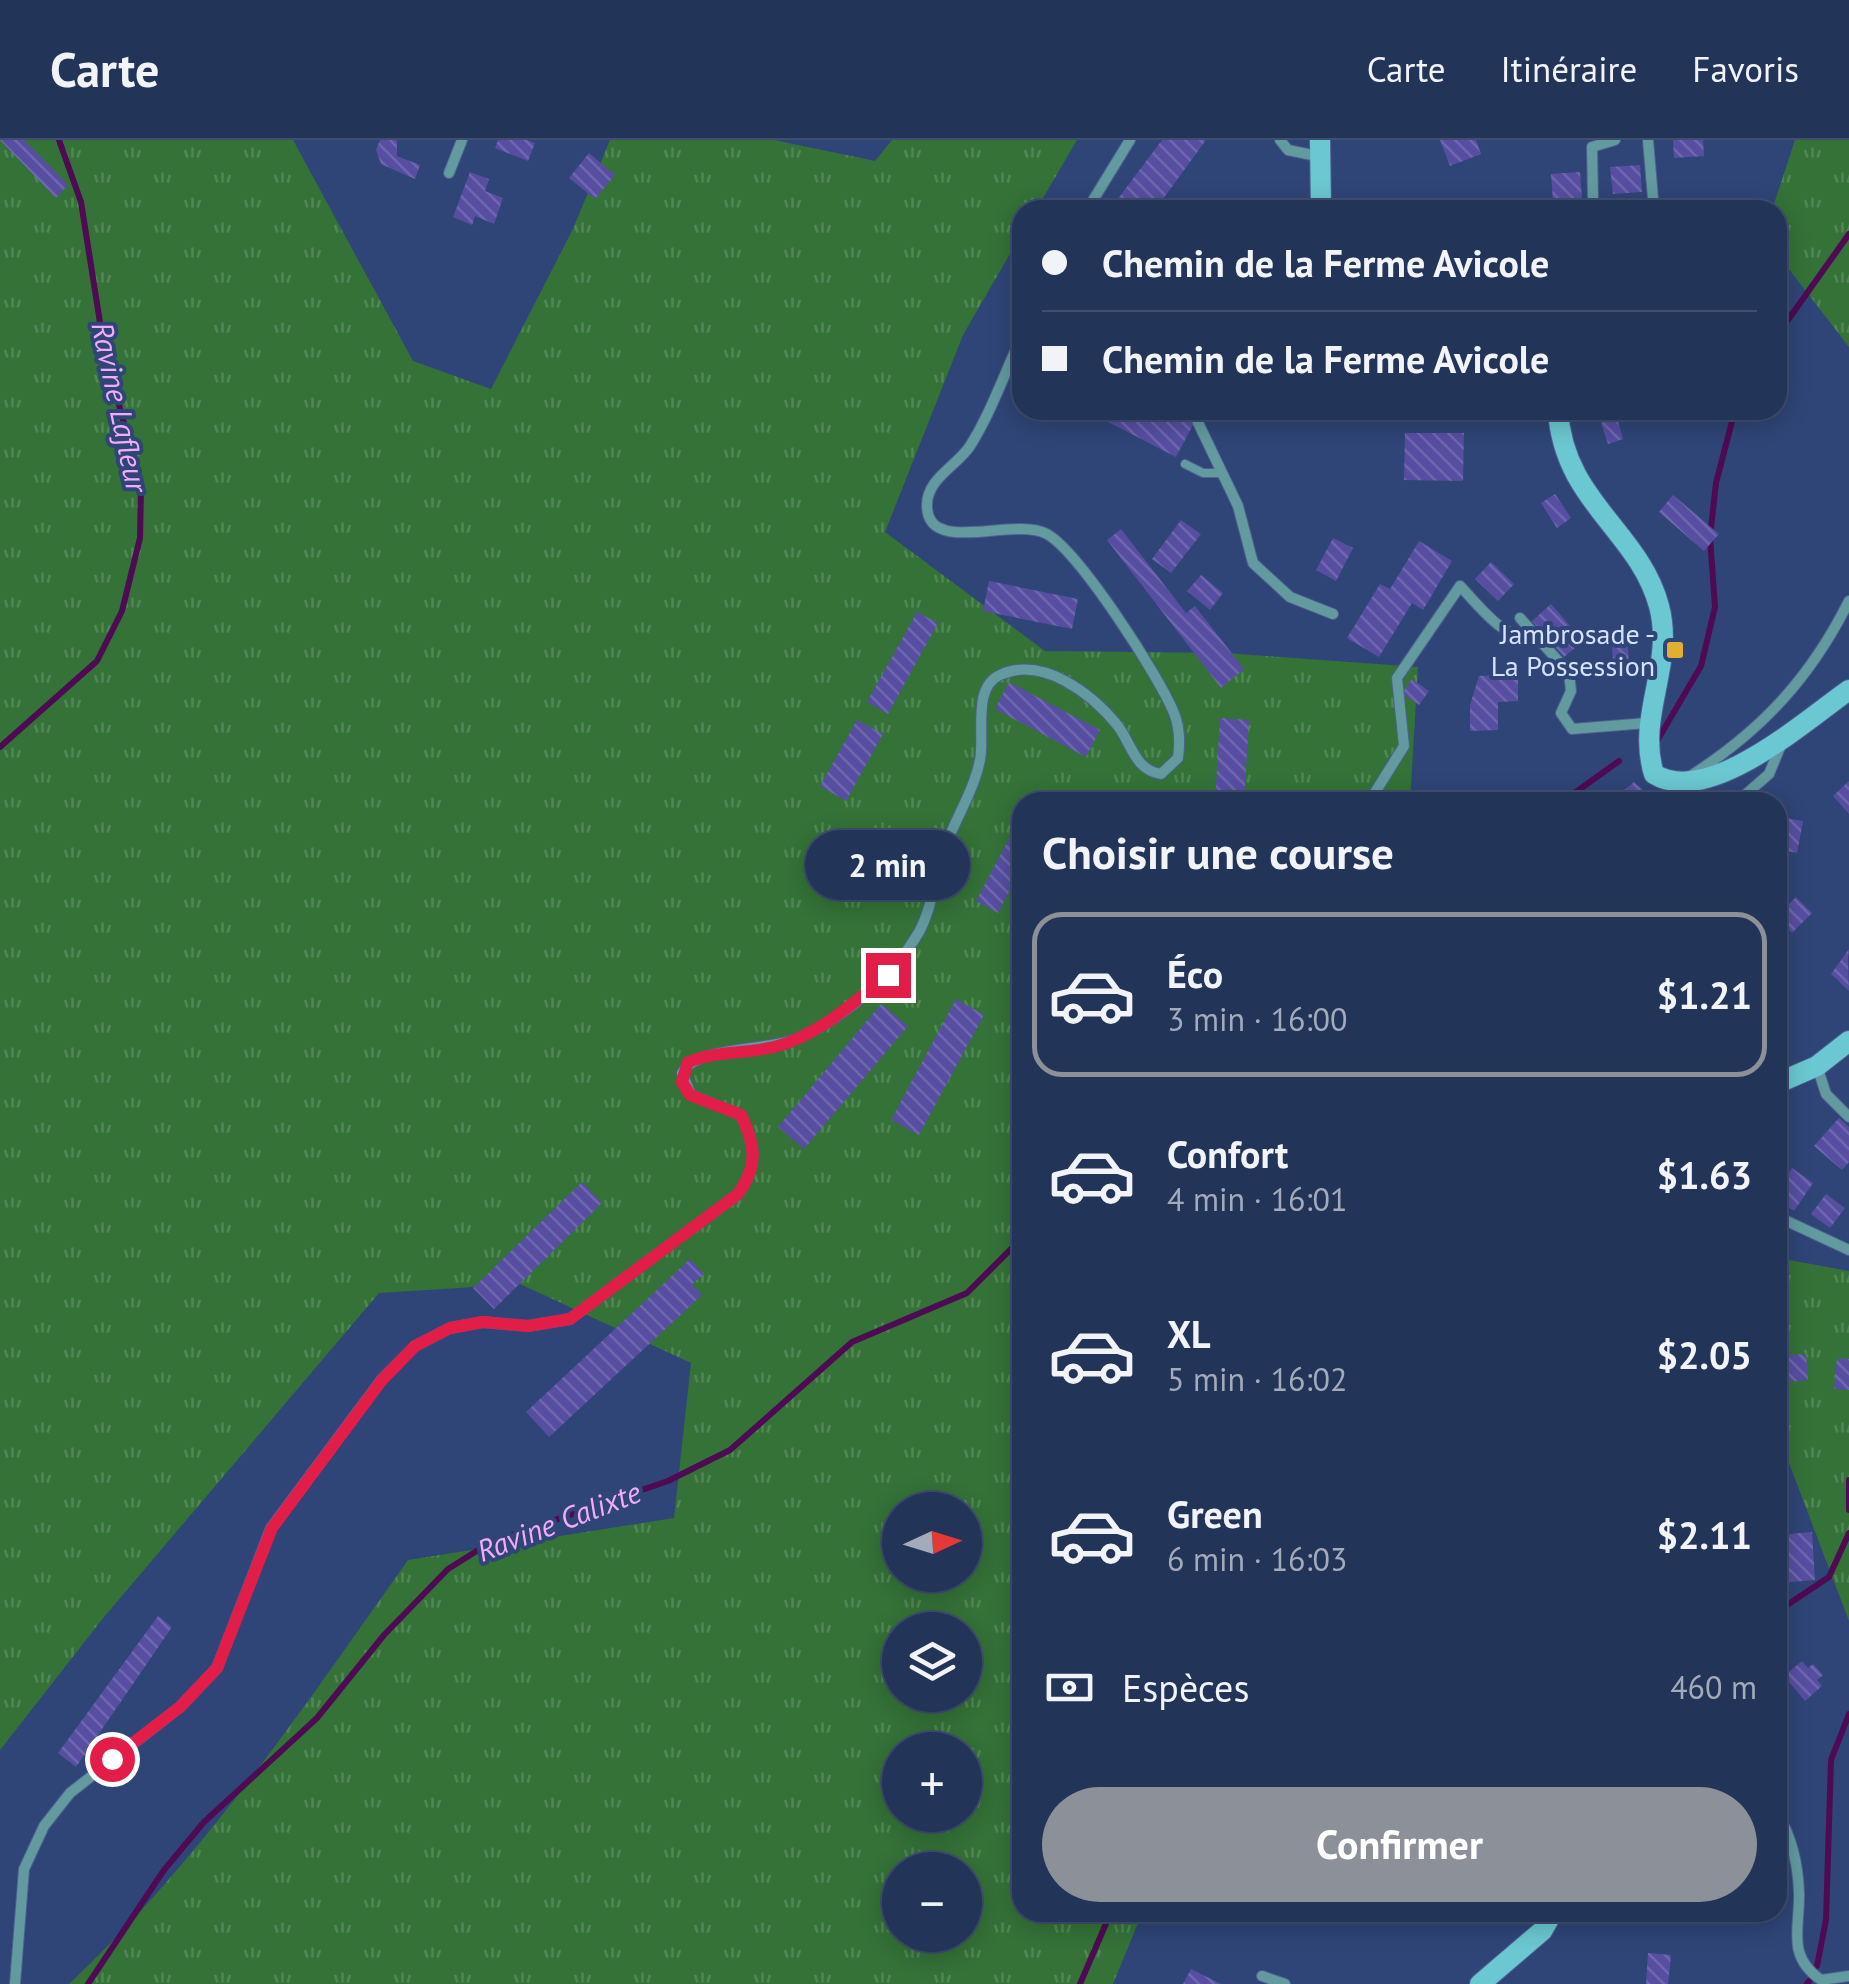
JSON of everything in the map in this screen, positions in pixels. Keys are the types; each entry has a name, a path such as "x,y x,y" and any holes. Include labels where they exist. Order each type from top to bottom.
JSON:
{"main road":[{"path":"1319,148 1321,200"},
{"path":"1559,420 1571,469 1645,574 1658,602 1665,632 1664,665 1647,723 1654,774 1683,781 1741,766 1849,690"},
{"path":"1787,1079 1818,1066 1849,1042"},
{"path":"1480,1984 1542,1931 1547,1922"}],"street":[{"path":"450,173 462,140"},
{"path":"1093,200 1130,140"},
{"path":"1280,140 1288,150 1319,148"},
{"path":"1593,199 1592,147 1614,140"},
{"path":"1648,140 1653,200"},
{"path":"15,1984 24,1869 44,1826 70,1793 180,1707 217,1668 272,1528 382,1380 415,1346 450,1328 483,1322 528,1326 570,1319 738,1194 752,1174 752,1137 741,1115 690,1095 682,1073 688,1062 704,1056 774,1047 801,1037 839,1014 888,975 920,929 944,849 980,763 982,702 991,682 1000,675 1020,672 1063,678 1118,726 1142,767 1161,774 1178,758 1176,717 1162,688 1072,554 1028,527 962,535 948,533 928,514 926,502 933,486 970,446 1012,357"},
{"path":"1197,420 1224,473 1247,551 1261,575 1290,597 1334,614"},
{"path":"1375,792 1404,746 1397,678 1460,586 1505,633 1522,640 1540,640"},
{"path":"1683,781 1766,720 1825,648 1849,601"},
{"path":"1520,618 1572,681 1562,713 1572,730 1647,723"},
{"path":"1748,792 1769,774 1784,735"},
{"path":"1818,1066 1826,1094 1849,1118"},
{"path":"1787,1221 1849,1250"},
{"path":"1787,1835 1798,1872 1795,1946 1799,1959 1821,1980 1849,1976"},
{"path":"1262,1976 1285,1984"}],"lane":[{"path":"1185,464 1202,474 1224,473"}],"green space":[{"path":"0,140 293,140 413,361 491,389 572,231 610,140 774,140 875,161 892,140 1077,140 1042,200 1012,200 1012,250 963,335 885,532 1045,651 1225,653 1418,667 1411,792 1012,792 1012,1922 1138,1922 1113,1984 69,1984 207,1834 290,1726 408,1560 674,1518 691,1363 520,1284 379,1293 104,1617 0,1750"},
{"path":"1795,140 1849,140 1849,347 1787,267 1787,200 1775,200"},
{"path":"1787,1260 1849,1271 1849,1621 1787,1458"}],"building":[{"path":"0,140 24,140 68,185 56,198"},
{"path":"380,140 397,140 397,156 420,165 415,179 381,164 376,150"},
{"path":"498,140 535,143 528,161 495,148"},
{"path":"1162,140 1206,140 1162,200 1117,200"},
{"path":"1440,140 1476,140 1481,154 1450,166"},
{"path":"1673,140 1703,140 1704,156 1674,158"},
{"path":"589,153 615,175 595,199 569,178"},
{"path":"1640,165 1642,192 1613,194 1610,167"},
{"path":"470,172 489,179 485,191 503,198 494,224 475,216 472,225 453,217"},
{"path":"1580,172 1582,199 1553,200 1551,174"},
{"path":"1104,420 1188,420 1194,423 1176,457"},
{"path":"1618,420 1623,439 1608,444 1601,423"},
{"path":"1405,433 1464,433 1463,481 1404,480"},
{"path":"1555,494 1571,518 1557,528 1541,503"},
{"path":"1673,495 1719,534 1704,551 1659,512"},
{"path":"1181,520 1201,534 1171,573 1152,559"},
{"path":"1121,529 1186,613 1195,606 1244,669 1221,688 1107,540"},
{"path":"1333,538 1353,548 1336,581 1316,570"},
{"path":"1419,541 1452,561 1423,610 1412,603 1379,657 1347,638 1380,584 1390,589"},
{"path":"1491,562 1514,584 1498,601 1475,579"},
{"path":"1201,575 1223,593 1210,610 1187,591"},
{"path":"989,581 1078,599 1072,629 983,611"},
{"path":"1551,604 1583,641 1564,657 1532,621"},
{"path":"917,612 938,623 888,714 867,702"},
{"path":"1626,632 1629,660 1613,661 1611,633"},
{"path":"1518,674 1518,701 1498,702 1498,730 1470,731 1470,705 1479,676"},
{"path":"1412,679 1429,691 1419,705 1402,693"},
{"path":"1009,682 1100,730 1086,757 995,709"},
{"path":"1220,718 1249,720 1245,792 1216,792"},
{"path":"857,720 883,734 846,801 820,786"},
{"path":"1849,781 1849,814 1833,796"},
{"path":"1634,782 1645,792 1622,792"},
{"path":"1787,818 1803,821 1797,853 1787,851"},
{"path":"1012,833 1012,886 998,913 976,901"},
{"path":"1796,897 1812,913 1792,933 1787,928 1787,906"},
{"path":"1849,949 1848,958 1849,991 1831,974"},
{"path":"956,999 984,1015 919,1135 891,1120"},
{"path":"881,1004 908,1026 804,1149 778,1127"},
{"path":"1839,1118 1849,1127 1849,1162 1842,1170 1814,1146"},
{"path":"1792,1168 1813,1183 1794,1211 1787,1206 1787,1176"},
{"path":"582,1182 602,1203 494,1309 473,1288"},
{"path":"1826,1194 1845,1208 1830,1228 1811,1214"},
{"path":"690,1259 704,1274 692,1284 702,1295 549,1437 526,1412"},
{"path":"1806,1354 1808,1380 1788,1382 1787,1355"},
{"path":"1837,1358 1849,1359 1849,1390 1834,1389"},
{"path":"1812,1532 1815,1580 1787,1582 1787,1534"},
{"path":"158,1616 172,1627 76,1767 58,1753"},
{"path":"1802,1661 1808,1668 1813,1664 1823,1675 1817,1680 1822,1686 1805,1701 1787,1680 1787,1674"},
{"path":"1648,1953 1671,1955 1668,1984 1646,1984"},
{"path":"1191,1969 1221,1984 1183,1984"}],"waterway":[{"name":"Ravine Lafleur","path":"0,747 97,661 122,611 140,538 141,488 104,348 81,202 59,140"},
{"name":"Ravine Calixte","path":"1787,321 1849,234"},
{"name":"Ravine Calixte","path":"1657,741 1701,666 1715,607 1710,537 1716,483 1732,420"},
{"name":"Ravine Calixte","path":"1576,792 1619,761"},
{"name":"Ravine Calixte","path":"88,1984 164,1870 204,1822 317,1718 384,1635 448,1569 491,1542 668,1481 730,1450 852,1342 967,1293 1012,1248"},
{"path":"1849,1480 1849,1510"},
{"path":"1787,1605 1829,1577 1849,1533"},
{"path":"1817,1966 1826,1920 1831,1760 1849,1714"},
{"path":"1080,1984 1107,1922"}],"place":[{"name":"Jambrosade - La Possession","path":"1675,650"}],"route":[{"path":"112,1759 180,1707 217,1668 272,1528 382,1380 415,1346 450,1328 483,1322 528,1326 570,1319 719,1212 738,1194 752,1174 752,1137 741,1115 725,1105 690,1095 682,1082 688,1062 704,1056 774,1047 801,1037 839,1014 888,975"}]}
